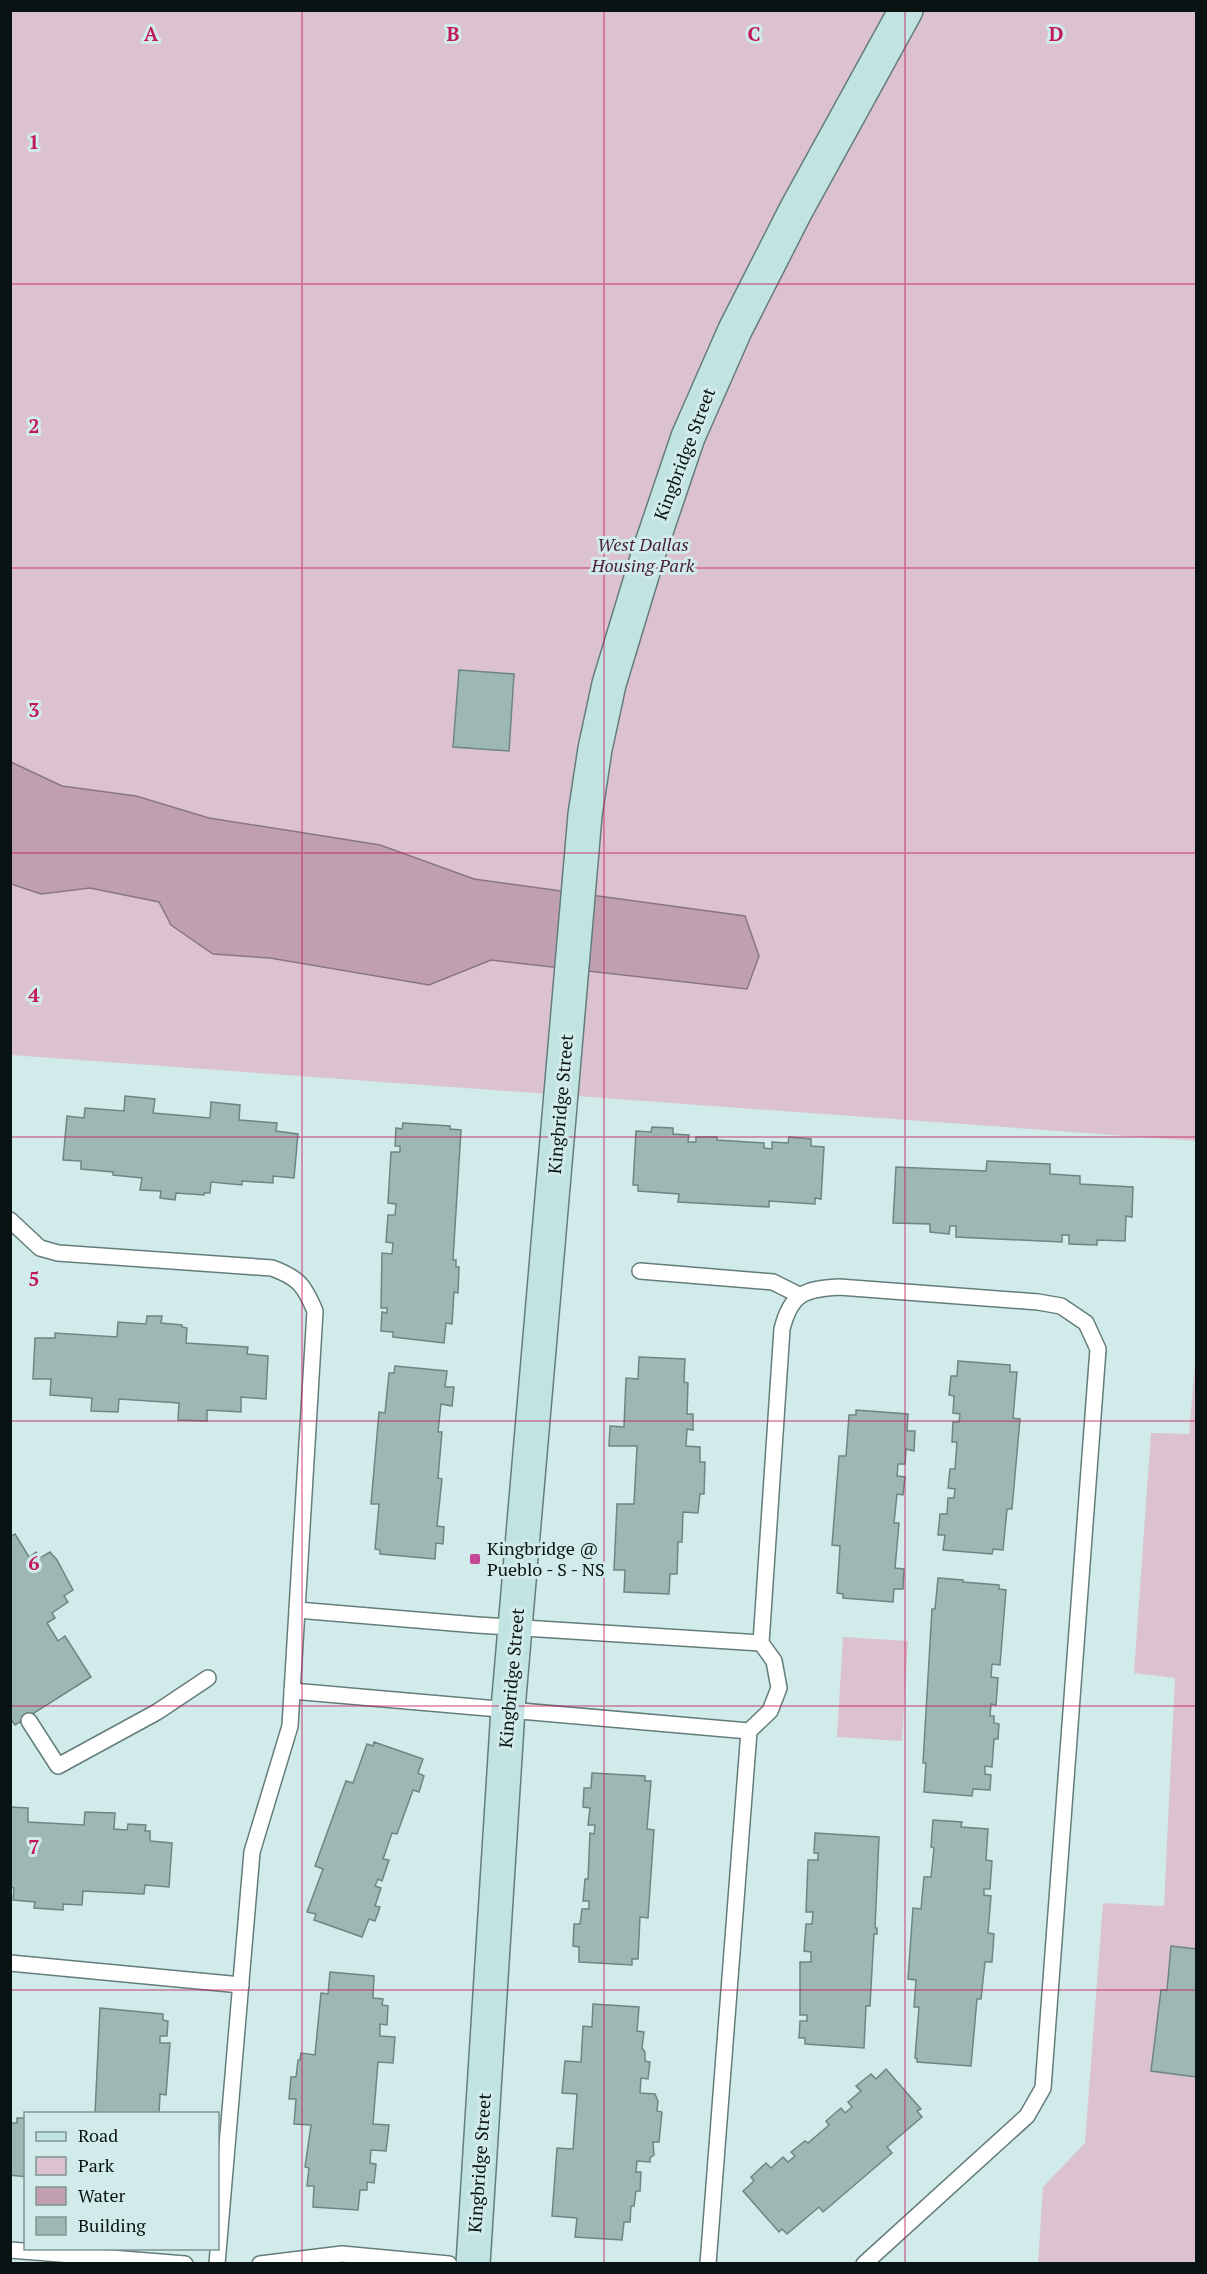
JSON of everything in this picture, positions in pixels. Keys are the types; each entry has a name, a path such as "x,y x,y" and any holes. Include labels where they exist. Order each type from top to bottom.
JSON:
{"street":[{"name":"Kingbridge Street","path":"473,2264 508,1709 585,815 595,749 609,684 649,552 688,437 735,330 791,220 906,10"}],"lane":[{"path":"10,1220 40,1248 58,1253 272,1268 294,1276 307,1291 315,1311 290,1726 252,1852 219,2241"},
{"path":"640,1271 773,1282 799,1295"},
{"path":"708,2264 748,1731 770,1711 779,1688 774,1661 761,1643 782,1329 787,1311 799,1295 817,1288 840,1287 1038,1302 1061,1306 1086,1323 1098,1349 1042,2088 1027,2116 864,2264"},
{"path":"297,1610 516,1628 761,1643"},
{"path":"29,1721 58,1766 157,1712 208,1678"},
{"path":"292,1691 748,1731"},
{"path":"10,1963 241,1985"},
{"path":"10,2250 185,2264"},
{"path":"260,2264 342,2254 449,2264"}],"green space":[{"name":"West Dallas Housing Park","path":"10,11 1196,11 1196,1141 11,1055"},
{"path":"1196,1352 1196,2263 1038,2264 1043,2187 1085,2143 1103,1903 1164,1906 1175,1678 1134,1673 1151,1433 1189,1434"},
{"path":"843,1637 908,1641 902,1741 837,1737"}],"water":[{"path":"11,762 62,786 136,796 209,818 380,845 474,879 745,916 759,956 747,989 491,960 429,985 270,958 213,954 171,925 159,902 90,888 41,894 11,884"}],"building":[{"path":"459,670 514,674 509,751 453,747"},
{"path":"125,1096 155,1099 153,1113 210,1118 211,1102 240,1105 239,1120 277,1123 276,1131 298,1134 294,1178 273,1176 273,1183 242,1181 242,1185 211,1182 210,1193 204,1193 204,1195 176,1193 175,1200 160,1198 161,1191 140,1190 142,1178 81,1169 81,1161 63,1160 67,1116 84,1118 85,1108 124,1111"},
{"path":"403,1123 450,1126 450,1129 461,1130 453,1260 456,1260 456,1267 459,1267 458,1293 454,1292 452,1324 446,1323 444,1343 393,1337 393,1332 381,1331 382,1312 387,1313 387,1308 381,1308 382,1253 392,1254 393,1243 386,1242 388,1215 395,1215 396,1204 388,1203 391,1152 400,1152 400,1146 395,1146 396,1128 402,1129"},
{"path":"652,1127 673,1128 673,1134 689,1135 688,1142 696,1142 696,1137 717,1137 717,1140 764,1143 764,1148 772,1149 772,1142 788,1143 789,1137 811,1139 811,1146 824,1147 821,1199 815,1198 815,1204 769,1201 769,1207 678,1202 679,1194 638,1191 638,1185 633,1185 636,1131 651,1132"},
{"path":"987,1161 1050,1164 1050,1174 1080,1176 1080,1184 1133,1187 1132,1217 1126,1216 1125,1241 1097,1240 1097,1245 1069,1244 1069,1235 1062,1235 1062,1242 956,1237 956,1226 950,1226 949,1234 930,1232 930,1224 893,1223 896,1167 986,1171"},
{"path":"147,1316 162,1316 161,1323 182,1325 187,1328 186,1343 248,1347 247,1354 268,1356 266,1399 241,1397 241,1412 207,1410 207,1421 178,1420 179,1403 119,1399 118,1412 91,1411 92,1398 50,1395 51,1379 33,1379 35,1338 55,1338 55,1333 117,1337 118,1322 146,1324"},
{"path":"639,1357 685,1359 684,1382 688,1383 687,1414 693,1414 693,1430 687,1429 686,1446 700,1447 700,1462 705,1462 704,1494 700,1494 698,1513 683,1512 682,1542 678,1542 677,1574 670,1574 669,1594 624,1592 625,1570 614,1570 617,1504 634,1504 637,1446 609,1446 610,1426 624,1427 626,1378 638,1379"},
{"path":"958,1361 1010,1365 1010,1372 1017,1372 1013,1418 1020,1419 1012,1509 1007,1509 1003,1550 993,1549 992,1554 943,1550 945,1535 938,1535 940,1514 947,1514 948,1498 954,1498 955,1489 948,1488 950,1469 955,1469 957,1442 952,1442 953,1422 959,1422 960,1414 953,1413 954,1396 949,1395 951,1376 957,1376"},
{"path":"395,1366 447,1371 445,1387 454,1387 452,1406 441,1404 438,1432 442,1432 438,1478 442,1479 437,1526 444,1527 443,1544 436,1543 435,1559 380,1554 380,1550 375,1549 379,1504 371,1504 379,1412 385,1413 389,1373 394,1373"},
{"path":"856,1410 908,1414 907,1431 915,1431 914,1451 906,1449 905,1464 898,1464 897,1476 905,1477 903,1495 897,1494 894,1523 899,1523 895,1568 904,1569 903,1589 894,1589 893,1602 843,1598 843,1594 837,1593 840,1546 832,1545 839,1456 846,1456 849,1415 856,1415"},
{"path":"15,1534 29,1557 36,1552 40,1558 50,1552 57,1560 73,1590 64,1596 68,1602 52,1613 55,1618 47,1623 58,1641 65,1636 91,1677 15,1725 10,1718 10,1537"},
{"path":"938,1578 999,1585 999,1589 1006,1590 1000,1665 992,1664 991,1677 998,1678 996,1705 991,1704 990,1716 994,1716 994,1723 999,1724 998,1739 994,1739 992,1767 985,1766 985,1774 991,1775 990,1790 973,1789 972,1796 924,1792 926,1763 923,1763 932,1609 935,1609"},
{"path":"374,1742 423,1759 418,1773 424,1776 419,1792 413,1790 397,1834 392,1833 383,1859 389,1860 382,1881 378,1879 375,1886 381,1888 375,1906 380,1907 375,1921 369,1919 362,1937 314,1920 316,1914 307,1912 323,1869 315,1866 346,1781 353,1783 367,1744 373,1746"},
{"path":"592,1773 645,1776 645,1781 651,1781 647,1829 654,1830 648,1918 640,1917 638,1959 632,1959 632,1965 579,1962 579,1947 573,1946 574,1924 580,1924 582,1909 589,1909 589,1901 583,1901 585,1879 588,1879 590,1833 594,1834 595,1825 588,1825 590,1808 583,1807 584,1788 591,1788"},
{"path":"10,1807 28,1808 28,1822 84,1825 85,1812 115,1813 114,1829 127,1830 128,1824 146,1825 145,1831 150,1831 150,1841 172,1843 169,1887 145,1885 144,1894 83,1891 82,1905 63,1904 63,1910 34,1908 35,1902 13,1900 14,1888 10,1887"},
{"path":"933,1820 962,1822 961,1827 988,1829 986,1860 992,1861 990,1889 984,1889 984,1895 991,1896 988,1933 994,1934 992,1962 985,1962 981,1999 977,1999 971,2066 917,2062 915,2058 919,2007 914,2007 916,1980 908,1979 913,1908 921,1909 924,1877 931,1877 934,1848 931,1847"},
{"path":"815,1833 879,1837 875,1928 877,1928 877,1934 874,1934 870,2006 866,2006 864,2048 805,2044 805,2038 799,2038 800,2021 807,2021 807,2015 800,2015 800,1962 811,1962 811,1952 804,1951 806,1924 812,1924 813,1912 806,1912 808,1860 818,1860 818,1853 814,1853"},
{"path":"1171,1946 1196,1949 1196,2077 1151,2071 1161,1990 1167,1990"},
{"path":"330,1972 374,1976 373,1998 383,1999 382,2005 388,2006 387,2025 380,2024 380,2036 395,2037 393,2063 378,2062 373,2124 389,2125 386,2151 371,2150 370,2163 376,2164 374,2183 367,2182 367,2190 360,2190 358,2210 313,2207 314,2186 307,2186 309,2168 305,2167 311,2125 294,2124 296,2099 289,2099 291,2077 296,2077 301,2053 315,2055 321,1993 328,1994"},
{"path":"593,2004 639,2007 637,2031 644,2032 642,2048 645,2052 645,2061 650,2062 648,2079 641,2078 640,2093 655,2094 658,2101 657,2111 662,2112 659,2142 653,2142 654,2155 650,2158 650,2162 637,2161 636,2172 641,2172 640,2191 636,2191 634,2206 631,2206 630,2222 624,2222 622,2240 575,2237 577,2218 552,2216 557,2148 573,2149 577,2094 562,2093 565,2061 581,2062 583,2026 592,2027"},
{"path":"100,2008 163,2014 163,2020 168,2021 167,2036 160,2036 160,2043 170,2043 166,2095 160,2094 159,2112 95,2112"},
{"path":"886,2069 921,2109 917,2111 922,2117 887,2147 892,2153 823,2212 819,2207 787,2234 782,2229 779,2232 743,2191 754,2181 751,2177 766,2163 771,2168 783,2157 788,2162 795,2156 791,2152 805,2141 808,2143 829,2125 826,2121 841,2108 845,2113 852,2107 848,2102 861,2091 856,2086 871,2074 876,2079"},
{"path":"17,2118 24,2118 24,2177 10,2175 10,2123 17,2123"}],"place":[{"name":"Kingbridge @ Pueblo - S - NS","path":"475,1559"}]}
